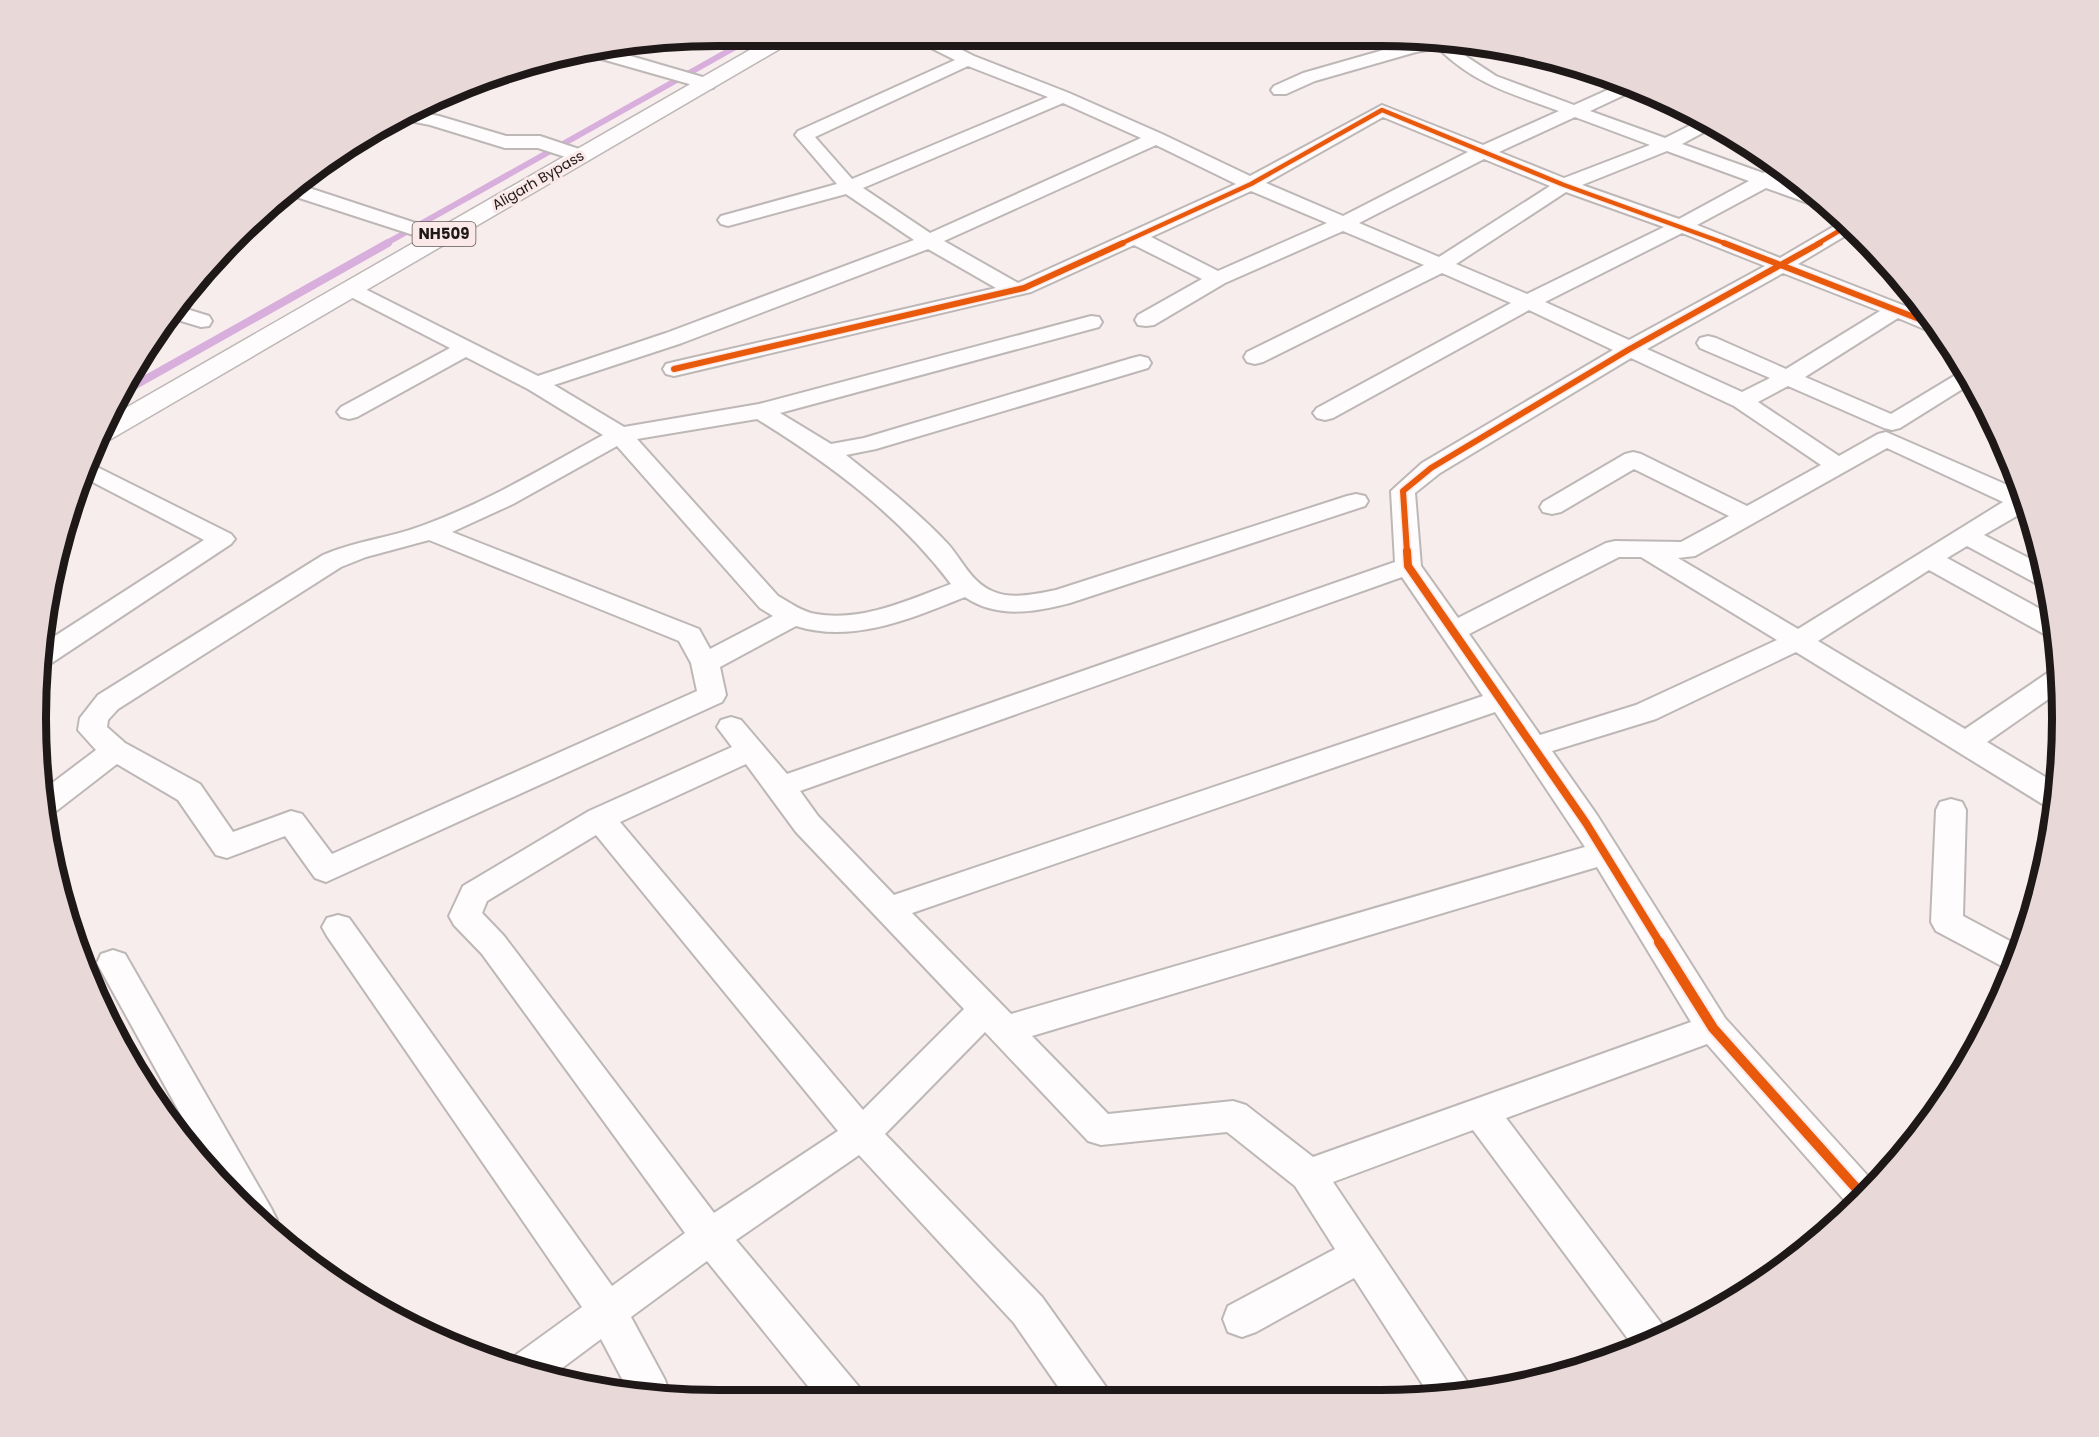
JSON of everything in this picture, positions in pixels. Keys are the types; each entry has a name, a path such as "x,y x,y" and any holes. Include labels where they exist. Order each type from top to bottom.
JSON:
{"highway":[{"name":"Aligarh Bypass","path":"115,424 242,350 352,290 424,231 577,154 701,82 769,46"}],"street":[{"path":"941,46 968,60 1063,97 1156,138 1251,184 1439,266 1528,302 1742,401 1838,466"},
{"path":"1280,90 1309,77 1412,47"},
{"path":"1450,50 1461,62 1490,80 1666,146 1773,177 1793,187"},
{"path":"609,56 701,82"},
{"path":"968,60 804,135 849,187 929,241 1015,290"},
{"path":"1146,320 1218,279 1344,223 1483,152 1619,91"},
{"path":"728,220 849,187 1063,97"},
{"path":"674,369 1024,288 1251,184 1382,110 1564,185 1681,226 1922,321"},
{"path":"419,117 505,142 540,142 577,154"},
{"path":"1255,357 1439,266 1564,185 1666,146 1700,128"},
{"path":"536,384 674,338 929,241 1156,138"},
{"path":"1325,413 1528,302 1681,226 1773,177"},
{"path":"301,192 424,231"},
{"path":"1842,229 1781,266 1628,350 1431,468 1403,491 1408,566 1605,853 1713,1028 1859,1191"},
{"path":"1134,237 1218,279"},
{"path":"352,290 536,384 620,435 769,602 794,616 817,622 853,624 909,610 966,587"},
{"path":"1742,401 1789,377 1895,311"},
{"path":"182,314 201,321"},
{"path":"430,532 689,635 705,663 712,695 326,870 291,822 227,847 189,792 115,750 92,730 94,718 108,702 332,561 351,551 430,532 491,506 620,435 761,411 1091,322"},
{"path":"1708,343 1789,377 2015,497"},
{"path":"349,412 465,349"},
{"path":"827,452 868,444 1140,363"},
{"path":"1683,560 1749,516 1838,466 1961,381"},
{"path":"761,411 827,452 910,521 939,550 966,587 982,597 1007,604 1033,603 1061,597 1356,501"},
{"path":"1552,507 1633,459 1749,516"},
{"path":"50,651 222,539 94,472"},
{"path":"1533,747 1646,712 1798,641 2018,504"},
{"path":"1965,536 2037,573"},
{"path":"1453,631 1615,549 1647,550 1683,560 1798,641 2048,792"},
{"path":"1929,559 2046,623"},
{"path":"782,787 1408,566"},
{"path":"705,663 794,616"},
{"path":"1966,743 2051,684"},
{"path":"888,909 1501,700"},
{"path":"836,1390 710,1237 493,945 465,916 474,894 741,738 782,787 807,824 1101,1130 1233,1116 1308,1175 1447,1387"},
{"path":"51,799 115,750"},
{"path":"1951,810 1947,922 2009,956"},
{"path":"600,819 862,1134 1028,1310 1084,1390"},
{"path":"534,1365 710,1237 862,1134 995,1020 1605,853"},
{"path":"338,927 607,1311 647,1386"},
{"path":"113,963 244,1195"},
{"path":"1308,1175 1713,1028"},
{"path":"1480,1112 1648,1334"},
{"path":"1242,1319 1360,1255"}],"waterway":[{"path":"385,244 737,46"},
{"path":"135,385 388,243"}],"cycle path":[{"path":"674,369 1024,288 1251,184 1382,110 1564,185 1681,226 1922,320"},
{"path":"1842,229 1781,266 1628,350 1431,468 1403,491 1408,566 1586,823 1713,1028 1859,1191"}]}
